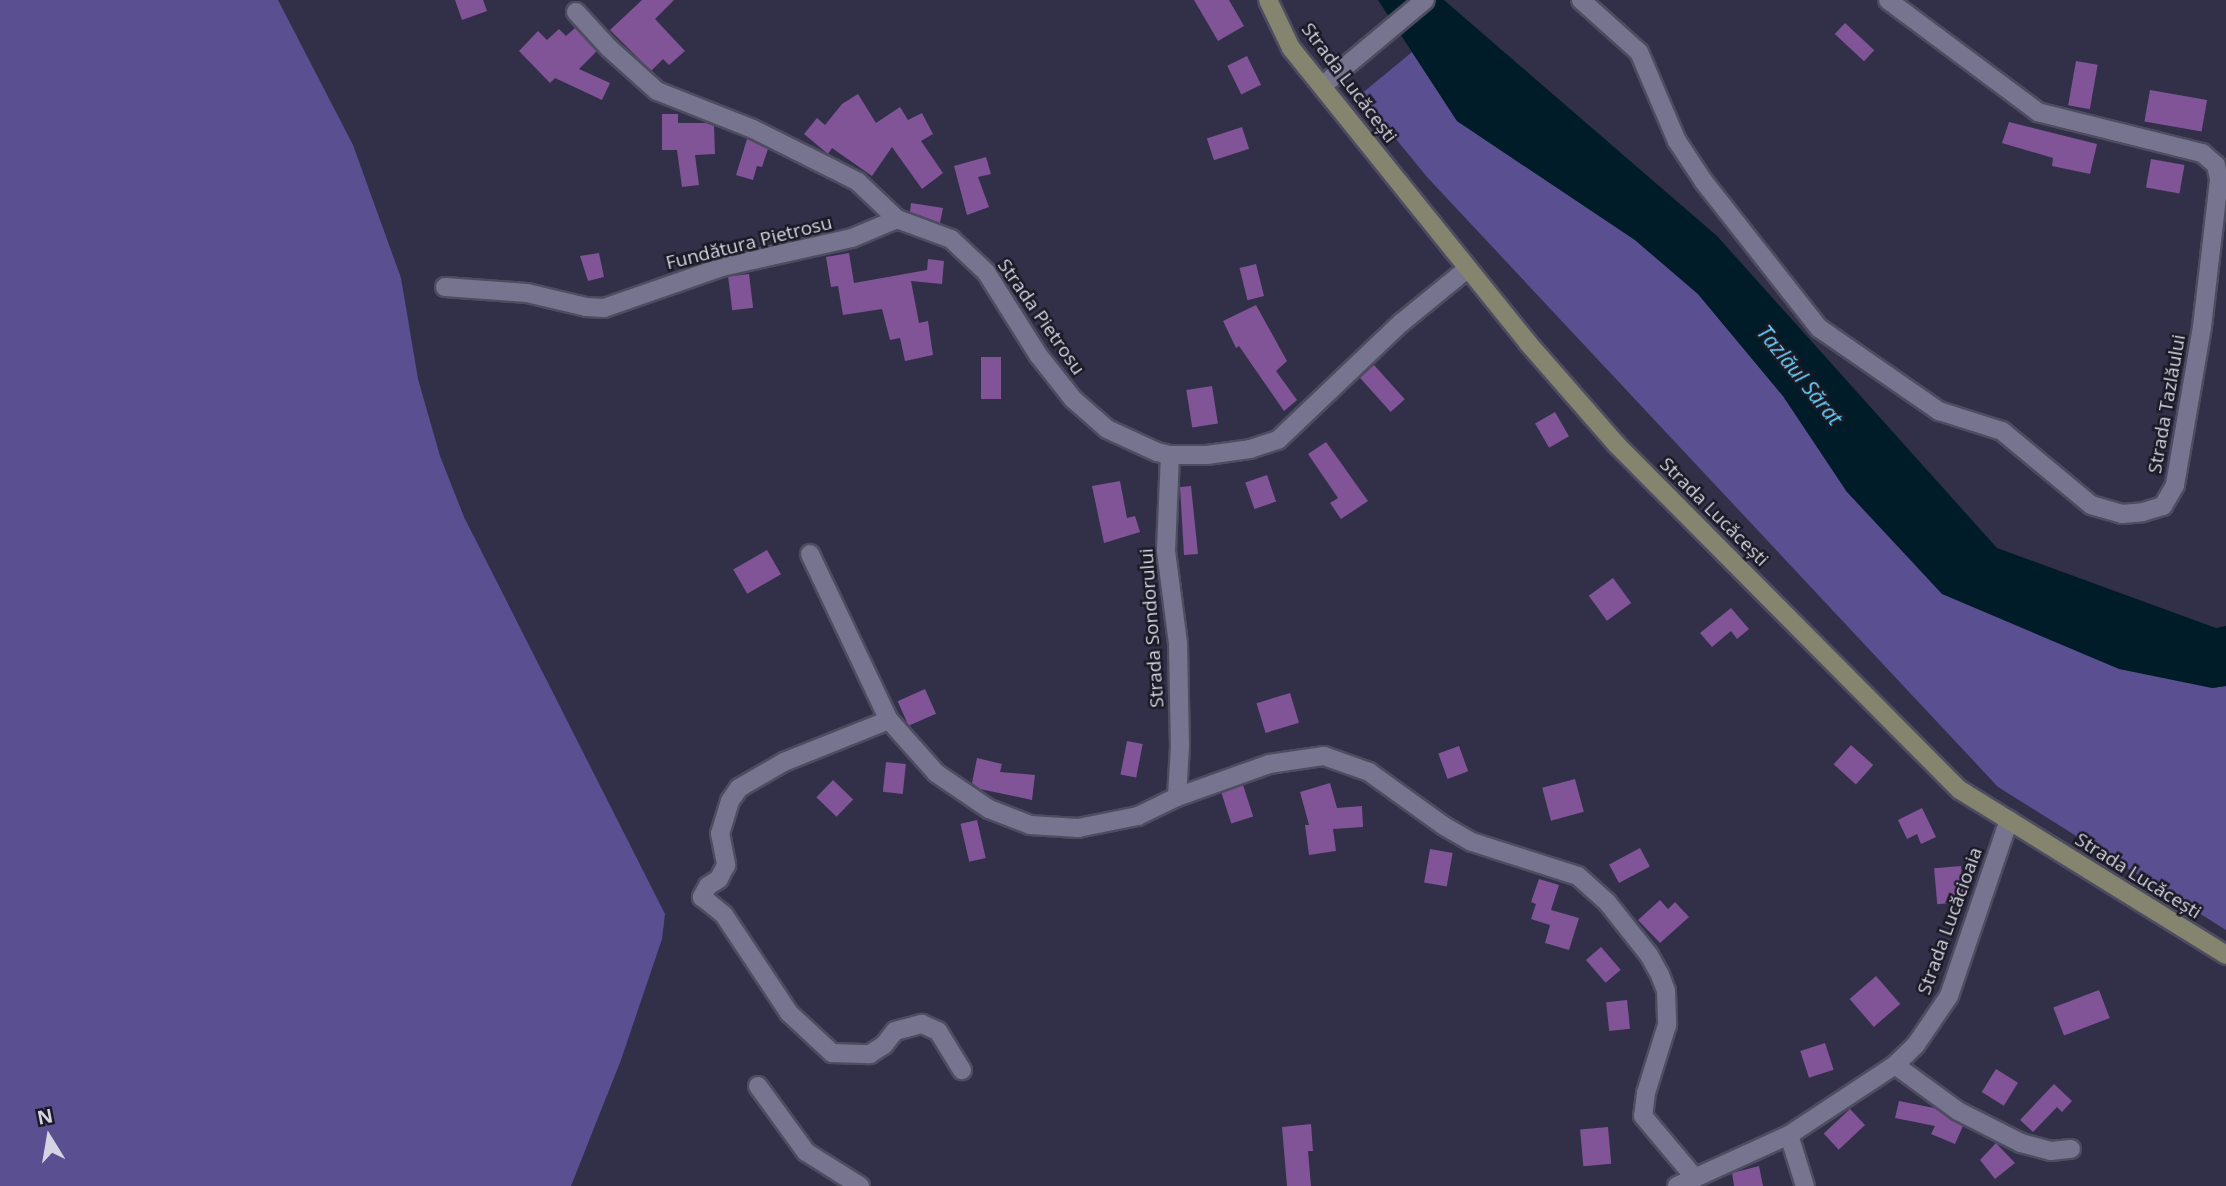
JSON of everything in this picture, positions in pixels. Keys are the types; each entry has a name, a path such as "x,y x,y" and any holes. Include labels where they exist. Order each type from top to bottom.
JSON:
{"main road":[{"name":"Strada Lucăcești","path":"1268,0 1291,48 1466,269 1617,444 1960,790 2226,955"}],"street":[{"path":"1322,86 1425,0"},
{"name":"Strada Tazlăului","path":"1580,0 1639,52 1677,141 1819,328 1939,411 2002,431 2091,505 2122,514 2163,506 2175,485 2200,340 2219,179 2217,165 2202,153 2038,112 1888,0"},
{"name":"Strada Pietrosu","path":"576,12 609,48 656,91 753,130 858,182 897,219 938,232 974,258 1039,356 1073,399 1091,416 1123,438 1170,455 1231,452 1278,440 1401,323 1466,269"},
{"name":"Fundătura Pietrosu","path":"445,287 527,293 586,307 604,308 722,267 852,238 897,219"},
{"name":"Strada Sondorului","path":"1170,455 1166,551 1178,644 1180,746 1177,797"},
{"path":"810,554 889,720 936,774 989,809 1030,825 1078,828 1138,816 1177,797 1269,764 1324,756 1369,772 1444,826 1472,842 1494,851 1563,869 1590,884 1628,927 1660,975 1666,991 1667,1025 1646,1093 1643,1116 1695,1178"},
{"path":"889,720 784,762 739,788 730,801 720,833 726,865 719,879 708,886 702,897 724,915 789,1013 832,1054 870,1055 884,1045 895,1031 922,1024 938,1031 962,1070"},
{"name":"Strada Lucăcioaia","path":"1677,1186 1789,1135 1895,1065 1915,1046 1949,996 2009,820"},
{"path":"1895,1065 1958,1111 2021,1143 2051,1151 2071,1149"},
{"path":"758,1086 806,1152 860,1186"},
{"path":"1789,1135 1805,1186"}],"shaded area":[{"path":"0,0 278,0 353,145 401,278 418,379 440,456 464,517 665,914 662,939 621,1060 571,1186 0,1186"},
{"path":"1412,52 1457,121 1635,240 1698,294 1783,396 1847,492 2212,688 2226,686 2226,930 1998,787 1427,177 1360,95"}],"water":[{"name":"Tazlăul Sărat","path":"1378,0 1444,0 1717,236 1997,548 2216,628 2226,626 2226,686 2212,688 2119,669 1942,594 1847,492 1783,396 1698,294 1635,240 1457,121"}],"building":[{"path":"455,0 483,0 487,11 462,20"},
{"path":"642,0 674,0 655,19 685,51 669,65 663,59 651,71 610,30"},
{"path":"1194,0 1229,0 1244,26 1218,41"},
{"path":"1845,23 1874,50 1864,61 1835,34"},
{"path":"575,28 597,51 579,69 610,83 602,100 555,78 550,83 519,51 538,31 547,40 559,29 566,36"},
{"path":"1247,56 1261,85 1241,94 1227,66"},
{"path":"2076,61 2098,65 2090,109 2068,105"},
{"path":"2150,90 2207,100 2202,132 2144,122"},
{"path":"858,94 876,123 900,107 908,120 922,113 933,134 921,141 943,173 922,189 892,147 872,176 832,148 828,154 804,134 817,118 825,125 842,104"},
{"path":"662,114 678,114 678,123 706,123 714,126 715,154 695,155 699,185 682,187 677,150 662,150"},
{"path":"2009,122 2097,144 2090,174 2052,166 2053,158 2002,143"},
{"path":"1242,127 1249,149 1214,160 1207,138"},
{"path":"747,139 768,149 762,167 757,166 753,180 736,175"},
{"path":"986,157 991,174 978,177 989,207 967,215 954,166"},
{"path":"2151,159 2184,165 2179,193 2146,188"},
{"path":"911,203 943,208 940,223 910,212"},
{"path":"599,253 604,277 588,281 580,256"},
{"path":"849,253 854,283 927,270 928,259 944,261 942,284 911,281 919,323 928,321 933,355 905,361 900,338 890,340 882,309 843,315 838,286 831,287 826,257"},
{"path":"1256,264 1264,296 1247,300 1240,268"},
{"path":"749,274 753,308 732,310 728,277"},
{"path":"1256,305 1287,361 1276,371 1297,400 1284,411 1239,346 1236,348 1223,321"},
{"path":"981,357 1001,357 1001,399 981,399"},
{"path":"1374,365 1405,399 1391,412 1360,378"},
{"path":"1212,386 1218,424 1192,428 1186,390"},
{"path":"1555,412 1569,436 1549,448 1535,424"},
{"path":"1326,442 1368,501 1341,519 1330,503 1338,498 1308,454"},
{"path":"1267,475 1276,501 1254,509 1245,482"},
{"path":"1120,481 1127,518 1135,516 1140,532 1104,543 1092,486"},
{"path":"1191,486 1198,554 1184,555 1180,487"},
{"path":"767,550 781,574 747,594 733,570"},
{"path":"1613,578 1631,603 1607,621 1589,596"},
{"path":"1731,608 1749,629 1737,639 1731,631 1712,647 1700,633"},
{"path":"925,689 936,714 909,726 898,701"},
{"path":"1290,693 1299,723 1266,733 1257,703"},
{"path":"1127,741 1143,744 1136,777 1121,774"},
{"path":"1851,745 1873,765 1856,784 1834,764"},
{"path":"1459,746 1468,771 1448,779 1438,754"},
{"path":"977,758 1002,764 1000,772 1035,775 1032,800 980,789 972,783"},
{"path":"886,762 906,764 903,794 883,792"},
{"path":"1575,779 1584,812 1551,821 1542,788"},
{"path":"833,780 853,799 836,817 816,797"},
{"path":"1330,783 1337,808 1362,806 1363,827 1333,829 1336,851 1309,855 1305,825 1309,825 1300,792"},
{"path":"1243,785 1253,816 1231,823 1221,792"},
{"path":"1922,808 1936,837 1921,844 1917,834 1907,839 1898,820"},
{"path":"977,820 986,858 969,862 960,824"},
{"path":"1640,848 1650,867 1619,883 1609,864"},
{"path":"1430,849 1453,853 1447,886 1424,882"},
{"path":"1961,866 1964,902 1937,904 1934,868"},
{"path":"1539,879 1559,885 1551,910 1579,918 1569,950 1545,943 1550,925 1531,919 1536,904 1531,902"},
{"path":"1660,900 1668,909 1675,902 1689,917 1660,943 1638,920"},
{"path":"1601,947 1621,970 1606,983 1586,960"},
{"path":"1876,976 1900,1004 1874,1027 1850,999"},
{"path":"2099,990 2110,1018 2064,1036 2053,1008"},
{"path":"1627,1000 1630,1029 1609,1031 1606,1002"},
{"path":"1825,1043 1834,1070 1809,1078 1800,1051"},
{"path":"1996,1069 2018,1083 2004,1106 1982,1092"},
{"path":"2054,1084 2072,1101 2062,1112 2057,1107 2033,1132 2020,1120"},
{"path":"1899,1101 1934,1108 1963,1126 1955,1144 1931,1134 1935,1126 1895,1118"},
{"path":"1850,1109 1865,1125 1839,1150 1824,1134"},
{"path":"1311,1124 1313,1151 1308,1151 1311,1186 1287,1186 1282,1127"},
{"path":"1608,1127 1611,1164 1583,1166 1580,1129"},
{"path":"1996,1143 2015,1163 1995,1179 1980,1160"},
{"path":"1759,1166 1763,1186 1734,1186 1732,1173"}]}
